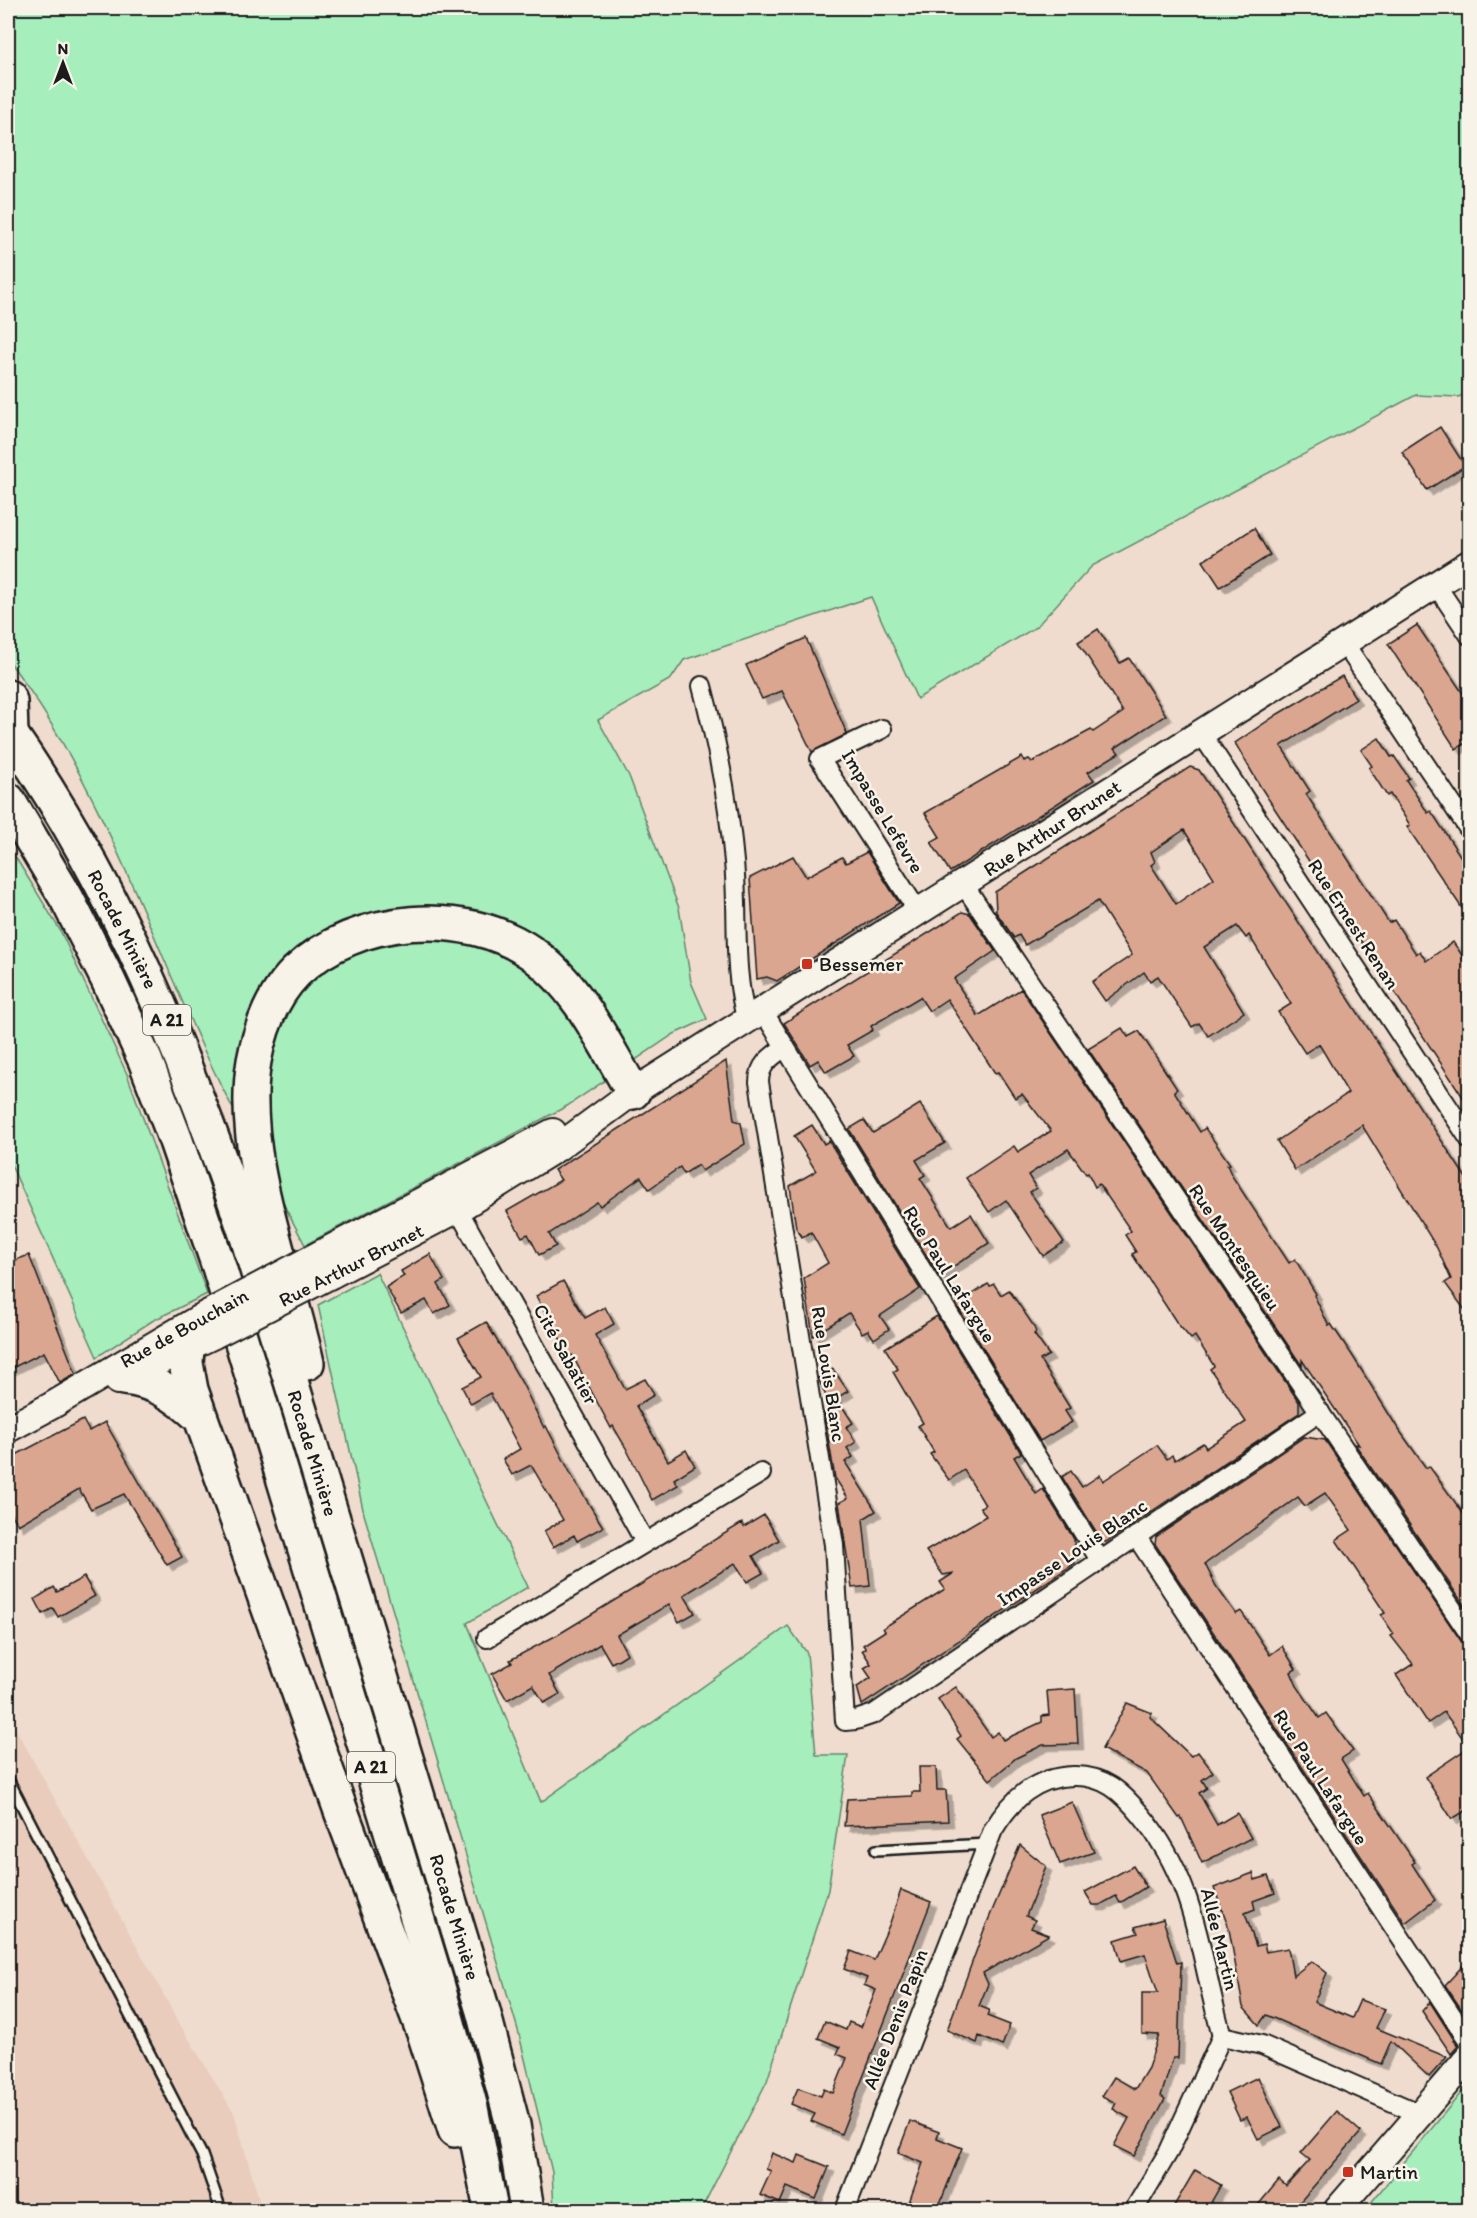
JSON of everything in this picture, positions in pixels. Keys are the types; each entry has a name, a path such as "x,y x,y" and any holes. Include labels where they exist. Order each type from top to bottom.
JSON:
{"highway":[{"path":"8,697 10,701 9,732"},
{"name":"Rocade Minière","path":"9,732 103,886 166,1016 218,1149 493,2044 513,2125 527,2211"},
{"name":"Rocade Minière","path":"8,800 57,881 108,980 145,1060 180,1151 256,1387 437,1983 479,2141 491,2211"},
{"path":"304,1425 312,1385 263,1187 252,1134 250,1098 254,1063 263,1028 277,997 297,971 340,942 393,926 451,925 504,938 541,960 572,992 633,1092"},
{"path":"201,1329 188,1376 344,1821 431,2053 458,2142 472,2211"},
{"path":"124,1378 141,1380 162,1388 183,1401 201,1417"}],"street":[{"name":"Rue Arthur Brunet","path":"326,1265 452,1199 557,1148 633,1092 964,885 1470,563"},
{"path":"1436,585 1470,636"},
{"path":"1344,643 1470,831"},
{"name":"Rue Paul Lafargue","path":"702,686 729,819 736,880 738,987 755,1016 785,1047 1100,1560"},
{"name":"Impasse Lefèvre","path":"882,729 820,759 919,913"},
{"name":"Rue Ernest Renan","path":"1201,733 1470,1140"},
{"name":"Rue Montesquieu","path":"964,885 1470,1635"},
{"name":"Rue Louis Blanc","path":"785,1047 766,1061 759,1075 759,1082 834,1545 846,1721"},
{"name":"Cité Sabatier","path":"452,1199 645,1542"},
{"name":"Rue de Bouchain","path":"51,1406 326,1265"},
{"path":"8,1429 51,1406 124,1378 201,1329"},
{"name":"Impasse Louis Blanc","path":"846,1721 874,1714 1320,1412"},
{"path":"487,1638 761,1473"},
{"name":"Rue Paul Lafargue","path":"1136,1536 1470,2043"},
{"name":"Allée Martin","path":"987,1844 999,1820 1015,1799 1050,1779 1078,1776 1104,1781 1116,1788 1158,1838 1185,1890 1202,1941 1211,1995 1222,2036"},
{"name":"Allée Denis Papin","path":"845,2211 987,1844"},
{"path":"1134,2211 1169,2151 1222,2036 1262,2045 1420,2114"},
{"path":"1337,2211 1470,2056"}],"lane":[{"path":"8,1779 202,2155 215,2187 221,2211"},
{"path":"876,1850 987,1844"}],"shaded area":[{"path":"8,1715 181,2026 234,2113 262,2210 8,2210"}],"green space":[{"path":"8,8 1469,8 1469,393 1458,397 1416,395 1092,566 1036,627 917,699 871,597 684,660 671,679 598,720 629,776 679,908 691,982 707,1019 674,1034 567,1106 305,1245 203,1048 93,799 39,705 8,660"},
{"path":"8,845 60,930 127,1074 207,1294 152,1321 97,1357 8,1158"},
{"path":"377,1273 528,1587 467,1623 541,1802 788,1626 807,1653 816,1755 848,1755 828,1890 767,2081 701,2210 554,2210 552,2172 518,2030 364,1514 318,1305"},
{"path":"1469,2083 1469,2210 1365,2210"}],"building":[{"path":"1440,427 1465,466 1427,490 1402,452"},
{"path":"1254,528 1270,555 1220,587 1203,561"},
{"path":"1417,625 1470,704 1470,740 1456,749 1388,644"},
{"path":"1098,629 1120,663 1129,658 1166,715 1115,748 1119,753 1088,772 1094,780 950,872 931,842 940,837 925,813 1022,757 1024,761 1029,759 1032,762 1091,730 1093,732 1123,712 1078,642"},
{"path":"806,638 847,734 812,752 782,691 762,699 746,665"},
{"path":"1342,676 1356,699 1281,746 1310,791 1306,794 1389,923 1394,920 1416,954 1420,951 1426,961 1453,942 1470,967 1470,1108 1260,786 1235,743"},
{"path":"1379,738 1391,757 1394,756 1409,778 1406,780 1428,813 1431,811 1470,871 1470,920 1407,827 1410,825 1390,794 1387,796 1369,768 1372,766 1361,750"},
{"path":"1190,767 1199,770 1470,1184 1470,1317 1445,1283 1451,1279 1437,1248 1362,1125 1295,1170 1277,1141 1348,1093 1319,1044 1305,1053 1278,1012 1291,1004 1249,935 1246,938 1237,926 1204,947 1244,1012 1208,1036 1199,1023 1192,1027 1158,976 1150,981 1144,972 1105,1001 1092,982 1132,955 1098,901 1025,945 1019,935 1014,938 996,912 995,892","holes":["1184,830 1214,878 1176,904 1151,865 1155,862 1151,852"]},
{"path":"867,852 899,903 777,981 767,977 757,979 750,878 793,856 806,877 842,857 846,863"},
{"path":"962,912 970,914 995,951 954,979 978,1016 1021,989 1299,1402 1299,1413 1106,1542 1102,1541 1062,1477 1071,1471 1082,1487 1100,1475 1103,1481 1157,1445 1167,1459 1172,1455 1175,1460 1203,1443 1206,1448 1246,1422 1210,1369 1214,1366 1195,1336 1191,1339 1177,1323 1132,1254 1136,1252 1125,1235 1131,1231 1099,1184 1095,1187 1088,1173 1086,1174 1068,1149 1028,1175 1036,1188 1030,1192 1064,1242 1043,1256 1006,1200 989,1212 966,1178 1014,1146 1018,1152 1051,1131 1022,1094 1015,1098 998,1072 995,1073 947,999 929,1011 920,997 871,1026 873,1030 847,1045 854,1056 826,1072 818,1060 810,1065 784,1023"},
{"path":"1122,1028 1128,1037 1139,1031 1177,1089 1174,1091 1200,1132 1205,1128 1230,1164 1227,1165 1232,1176 1289,1263 1295,1259 1316,1294 1314,1295 1329,1326 1331,1324 1426,1468 1429,1466 1470,1523 1470,1614 1355,1444 1359,1445 1302,1360 1302,1366 1088,1049"},
{"path":"726,1061 734,1120 741,1123 745,1144 702,1171 698,1165 684,1174 680,1167 649,1189 641,1177 600,1206 597,1202 549,1234 556,1246 539,1255 528,1234 522,1237 507,1211 561,1180 554,1170"},
{"path":"920,1104 945,1143 916,1160 925,1175 920,1178 951,1227 971,1214 989,1243 939,1276 849,1129 864,1120 873,1133"},
{"path":"812,1125 824,1144 829,1141 920,1289 880,1316 889,1329 874,1339 868,1330 862,1333 849,1313 813,1336 804,1278 828,1263 811,1232 802,1237 796,1228 790,1186 816,1171 794,1136"},
{"path":"430,1254 444,1280 438,1284 450,1305 434,1314 426,1300 401,1313 386,1287 404,1276 401,1271"},
{"path":"29,1255 76,1374 60,1383 44,1352 8,1370 8,1263"},
{"path":"563,1281 585,1318 605,1307 614,1324 595,1335 625,1389 645,1379 654,1395 636,1406 668,1461 686,1450 695,1466 674,1479 678,1485 652,1500 626,1448 613,1426 611,1428 572,1355 570,1356 536,1296"},
{"path":"988,1284 990,1286 994,1284 1001,1295 1009,1290 1033,1325 1036,1332 1034,1334 1049,1355 1040,1360 1070,1408 1065,1411 1072,1422 1040,1441 956,1304"},
{"path":"937,1316 1021,1453 1014,1457 1036,1494 1043,1489 1074,1539 1075,1563 862,1705 857,1687 871,1678 864,1668 871,1664 862,1650 866,1649 863,1645 885,1631 883,1628 945,1589 940,1582 954,1573 943,1575 926,1551 986,1516 980,1507 985,1505 964,1470 949,1480 930,1454 934,1452 918,1426 923,1423 893,1372 898,1369 885,1348"},
{"path":"486,1322 522,1383 544,1428 546,1426 573,1478 603,1527 577,1541 574,1535 553,1547 544,1531 563,1520 531,1465 512,1475 503,1459 520,1449 490,1393 471,1404 462,1387 481,1377 458,1338"},
{"path":"833,1369 848,1391 829,1403 818,1378"},
{"path":"840,1403 853,1423 846,1427 856,1442 847,1448 853,1457 845,1462 876,1511 863,1519 870,1586 852,1588 839,1503 848,1498 835,1478 824,1412 837,1432 825,1412"},
{"path":"83,1420 89,1431 105,1422 182,1557 167,1565 124,1494 91,1509 79,1489 18,1525 8,1507 8,1459"},
{"path":"1304,1437 1325,1440 1461,1641 1470,1646 1470,1808 1452,1819 1425,1777 1469,1747 1444,1712 1428,1723 1396,1675 1413,1664 1391,1636 1394,1634 1381,1615 1385,1613 1336,1540 1351,1530 1325,1493 1305,1506 1298,1497 1205,1564 1216,1586 1236,1614 1241,1611 1270,1655 1282,1646 1296,1669 1291,1672 1297,1686 1319,1718 1326,1713 1353,1751 1341,1759 1364,1796 1368,1793 1415,1862 1412,1864 1435,1900 1405,1923 1155,1544 1156,1537"},
{"path":"764,1515 779,1540 753,1556 763,1573 747,1582 735,1563 684,1595 695,1613 679,1622 669,1604 617,1635 627,1654 619,1659 611,1663 600,1644 549,1675 560,1694 544,1703 533,1685 507,1700 492,1674 512,1663 510,1660 559,1634 742,1523 744,1527"},
{"path":"84,1577 95,1596 58,1617 53,1608 43,1614 35,1599 54,1587 57,1592"},
{"path":"956,1687 991,1737 998,1732 1003,1740 1042,1722 1042,1716 1049,1715 1047,1691 1075,1689 1078,1744 1043,1745 1016,1758 990,1780 957,1739 961,1736 938,1699"},
{"path":"1127,1703 1152,1713 1150,1717 1191,1756 1198,1752 1213,1772 1202,1780 1207,1788 1199,1793 1217,1825 1237,1813 1251,1838 1202,1863 1181,1817 1179,1818 1147,1773 1102,1749"},
{"path":"919,1767 936,1767 937,1790 946,1790 948,1821 844,1826 847,1799 912,1796 912,1792 920,1792"},
{"path":"1072,1802 1094,1852 1060,1864 1039,1815"},
{"path":"1020,1845 1046,1866 1026,1916 1035,1920 1031,1928 1049,1935 983,1973 988,1984 979,2006 989,2010 987,2016 1010,2025 1002,2046 979,2036 977,2043 947,2030 984,1930"},
{"path":"1133,1866 1146,1887 1120,1903 1116,1896 1100,1905 1093,1905 1085,1892"},
{"path":"1253,1873 1255,1880 1268,1876 1275,1893 1253,1901 1255,1909 1245,1913 1256,1946 1264,1944 1266,1952 1288,1948 1293,1976 1312,1961 1327,1973 1314,2002 1352,2018 1360,2000 1385,2009 1376,2028 1447,2057 1429,2077 1391,2041 1381,2064 1266,2015 1259,2025 1243,2007 1229,1929 1214,1888"},
{"path":"901,1890 931,1902 841,2134 811,2121 815,2114 791,2104 798,2088 821,2096 824,2089 833,2093 847,2058 837,2054 840,2047 818,2038 825,2021 846,2030 849,2022 861,2027 876,1990 864,1985 867,1978 844,1969 851,1951 874,1960"},
{"path":"1163,1919 1177,1963 1181,1962 1178,2058 1173,2058 1161,2096 1165,2099 1134,2156 1114,2146 1129,2118 1113,2109 1116,2103 1102,2096 1114,2077 1135,2089 1148,2068 1159,2035 1142,2034 1142,1993 1158,1993 1145,1954 1121,1961 1115,1940 1138,1933 1135,1927"},
{"path":"1470,1958 1470,2022 1445,1985"},
{"path":"1430,2002 1458,2046 1451,2054 1422,2011"},
{"path":"1258,2077 1282,2127 1258,2139 1247,2117 1240,2120 1227,2092"},
{"path":"1337,2111 1361,2132 1292,2211 1253,2211 1279,2180 1286,2186 1310,2160 1301,2153"},
{"path":"910,2121 939,2132 937,2138 962,2148 937,2211 906,2211 923,2163 898,2153"},
{"path":"772,2153 796,2163 799,2155 829,2167 816,2199 787,2187 780,2203 760,2195 771,2171 766,2169"},
{"path":"1195,2170 1221,2185 1206,2211 1171,2211"}],"place":[{"name":"Bessemer","path":"807,964"},
{"name":"Martin","path":"1348,2172"}]}
